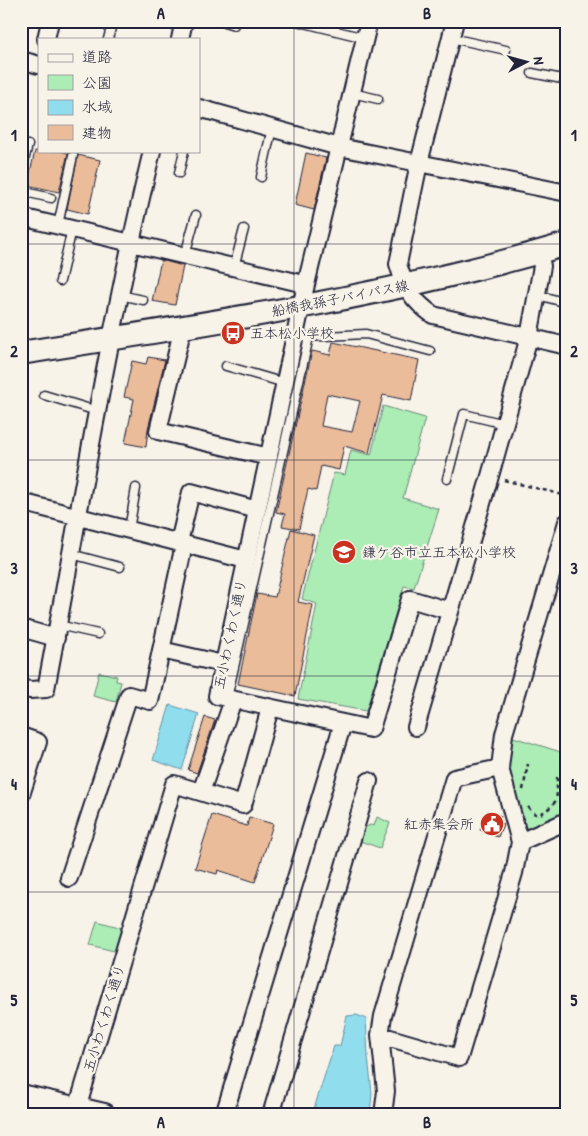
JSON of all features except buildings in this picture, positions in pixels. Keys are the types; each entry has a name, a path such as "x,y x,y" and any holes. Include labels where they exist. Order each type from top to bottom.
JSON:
{"street":[{"path":"46,38 50,21"},
{"path":"180,38 184,21"},
{"name":"五小わくわく通り","path":"74,1110 174,784 201,792 230,699 217,696 223,664 285,383 302,337 302,307 369,21"},
{"path":"455,21 419,163 398,264 406,286 418,304 433,315 567,346"},
{"path":"21,60 38,65"},
{"path":"200,108 340,147 566,191"},
{"path":"21,688 30,690 46,689 130,242 152,152"},
{"path":"21,217 296,282"},
{"name":"船橋我孫子バイパス線","path":"21,353 302,307 406,286 539,253 567,244"},
{"path":"416,727 529,337 542,266 539,253"},
{"path":"183,327 158,431 269,457"},
{"path":"69,878 129,695 150,701 184,545 180,538 191,492 257,510"},
{"path":"22,506 78,516 246,560"},
{"path":"380,1036 459,1058 514,873 520,842 500,768 504,734 567,522"},
{"path":"230,699 371,729 410,599 450,611"},
{"path":"21,628 57,632"},
{"path":"161,650 223,664"},
{"path":"201,792 243,805 270,708"},
{"path":"224,1115 343,723"},
{"path":"21,736 38,742 21,795"},
{"path":"384,1115 386,1091 380,1036 383,1016 454,778 500,768"},
{"path":"271,1115 369,781"},
{"path":"520,842 567,821"},
{"path":"21,1096 74,1110 104,1115"}],"lane":[{"path":"221,21 234,25"},
{"path":"296,21 365,38"},
{"path":"108,38 111,28"},
{"path":"451,38 506,50"},
{"path":"532,73 567,80"},
{"path":"352,93 378,99"},
{"path":"261,177 272,128"},
{"path":"21,173 28,145"},
{"path":"179,173 184,152"},
{"path":"60,280 73,156"},
{"path":"21,191 51,198"},
{"path":"185,256 196,215"},
{"path":"234,267 244,229"},
{"path":"120,295 143,300"},
{"path":"538,296 567,303"},
{"path":"230,699 302,337 366,334 430,351"},
{"path":"226,366 285,383"},
{"path":"44,395 97,411"},
{"path":"447,479 464,414 505,424"},
{"path":"129,530 136,488"},
{"path":"71,554 120,567"},
{"path":"57,632 98,634"}],"path":[{"path":"490,476 567,496"},
{"path":"524,793 523,788 528,764"},
{"path":"526,805 533,813 538,815 554,805 557,798 557,778 563,774 567,775"}],"green space":[{"path":"383,406 425,418 403,498 439,509 414,588 404,586 366,711 298,699 317,604 302,599 334,473 345,475 351,450 371,455"},
{"path":"99,672 117,676 116,681 121,682 116,702 93,696"},
{"path":"510,736 567,754 568,789 562,814 550,823 527,831 524,829 508,769"},
{"path":"377,817 390,823 380,848 360,841 364,828 370,825 374,826"},
{"path":"97,921 126,929 118,952 90,945"}],"water":[{"path":"170,705 199,714 182,770 153,760"},
{"path":"357,1015 366,1019 372,1093 370,1115 312,1115 334,1046 340,1046 347,1016"}],"place":[{"name":"五本松小学校","path":"233,333"},
{"name":"鎌ケ谷市立五本松小学校","path":"344,552"},
{"name":"紅赤集会所","path":"492,824"}]}
